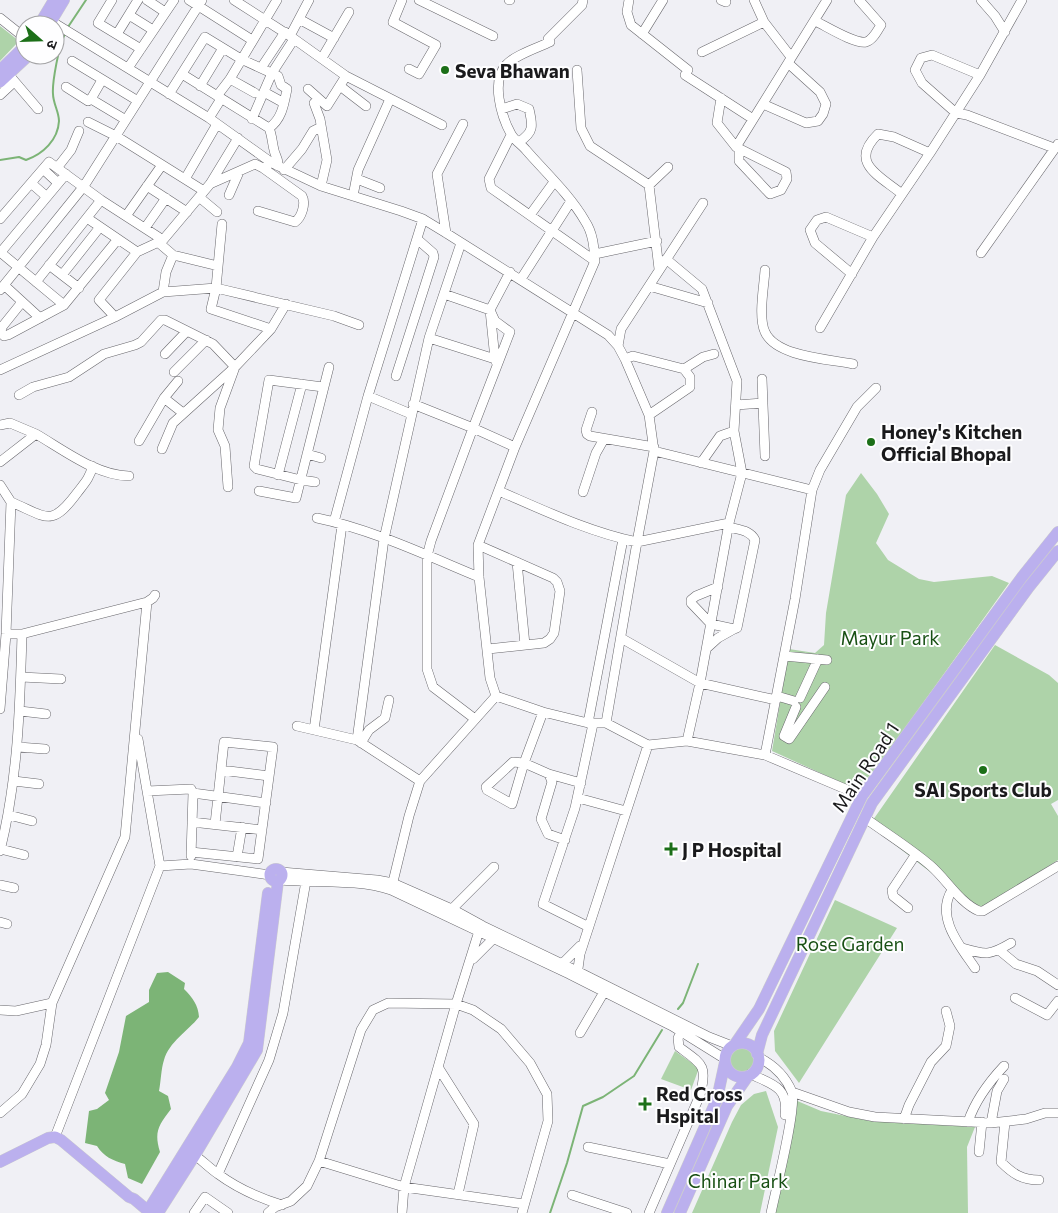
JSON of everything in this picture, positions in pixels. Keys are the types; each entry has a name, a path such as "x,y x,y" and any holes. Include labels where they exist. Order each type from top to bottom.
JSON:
{"main road":[{"path":"45,15 54,0"},
{"path":"55,15 64,0"},
{"path":"6,77 15,62"},
{"path":"6,77 19,65"},
{"name":"Main Road 1","path":"734,1045 759,1009 862,796 1036,559 1058,532"},
{"name":"Main Road 1","path":"758,1055 762,1035 872,803 1058,551"},
{"path":"1036,559 1043,569"},
{"path":"0,1162 48,1138 55,1137 129,1197 134,1198 149,1212 191,1152 249,1043 276,877"},
{"path":"668,1213 717,1099 726,1053 734,1045 750,1044 758,1055 757,1067 727,1106 680,1213"},
{"path":"725,1061 729,1072 741,1077 749,1075"}],"street":[{"path":"112,0 98,23 141,49"},
{"path":"117,34 138,0"},
{"path":"147,0 166,12"},
{"path":"128,68 174,0"},
{"path":"189,0 200,3 252,40"},
{"path":"234,0 290,35 346,76 442,125"},
{"path":"184,179 213,121 219,98 277,0"},
{"path":"252,119 259,93 272,73 309,0"},
{"path":"402,0 393,22 436,45 419,74 409,69"},
{"path":"419,0 493,36"},
{"path":"496,696 490,678 479,576 478,545 515,447 595,257 594,243 586,221 571,201 511,135 498,91 500,74 512,60 549,40 582,5 583,0"},
{"path":"629,0 627,12 632,24 642,34 686,72 720,98 753,119"},
{"path":"642,34 663,0"},
{"path":"754,0 764,22 790,60 820,92 826,104 824,114 818,121 806,123 763,104"},
{"path":"720,98 716,123 737,148 786,172 788,179 781,190 770,194 739,161 737,148 827,0"},
{"path":"815,21 857,41 866,42 874,36 881,25 859,0"},
{"path":"982,0 1005,32"},
{"path":"820,328 873,237 980,75 1022,0"},
{"path":"40,318 2,287 84,186 200,3"},
{"path":"322,58 348,12"},
{"path":"129,15 154,30"},
{"path":"995,16 1013,16"},
{"path":"0,18 15,30"},
{"path":"299,19 334,38"},
{"path":"702,52 764,22"},
{"path":"65,32 150,81 213,121 278,166 321,186 423,219 446,232 608,335 618,346 649,415 654,449 606,723"},
{"path":"261,68 290,35"},
{"path":"169,94 205,37 241,59 278,76 281,85 288,89 281,114 276,123 269,128"},
{"path":"200,86 223,48"},
{"path":"980,75 932,55 921,58 915,70 922,83 956,113 967,115 1056,146 981,253"},
{"path":"72,60 138,102"},
{"path":"577,70 581,128 590,146 649,185 659,269"},
{"path":"182,74 269,128 278,166"},
{"path":"308,89 327,106 346,76"},
{"path":"0,95 6,77 38,109"},
{"path":"230,79 284,103"},
{"path":"66,87 88,101 102,80"},
{"path":"340,86 366,106"},
{"path":"354,196 358,170 390,98"},
{"path":"91,99 126,120"},
{"path":"314,103 320,119 327,160 321,186"},
{"path":"502,109 517,104 529,109 532,130 528,137 519,142"},
{"path":"88,122 116,136 204,191 217,212"},
{"path":"446,232 437,174 463,124"},
{"path":"263,168 278,166 302,149 313,131 321,127"},
{"path":"57,168 71,150 79,131"},
{"path":"902,194 868,166 864,153 869,142 878,134 894,137 930,153"},
{"path":"511,135 489,180 490,188 595,257 657,241"},
{"path":"115,317 100,300 137,252 161,242 187,212 204,191 238,138"},
{"path":"0,219 49,162 101,200 145,228 173,255 218,266"},
{"path":"204,191 255,164 302,196 304,202 300,217 295,222 258,211"},
{"path":"126,216 162,165"},
{"path":"649,185 668,167"},
{"path":"43,169 58,183"},
{"path":"229,194 240,172"},
{"path":"64,305 0,253 66,174"},
{"path":"357,179 377,184"},
{"path":"530,215 554,182"},
{"path":"31,183 47,197"},
{"path":"148,186 187,212"},
{"path":"145,228 166,198"},
{"path":"36,282 101,200"},
{"path":"521,280 571,201"},
{"path":"618,346 621,329 703,203"},
{"path":"852,274 815,243 810,230 817,220 826,217 873,237"},
{"path":"87,218 137,252"},
{"path":"314,730 338,523 368,396 423,219"},
{"path":"222,224 216,288 211,307 213,310 271,329"},
{"path":"62,275 100,227"},
{"path":"22,302 2,327 1,332 4,336 8,336 64,305 118,239"},
{"path":"396,376 434,257 433,253 417,239"},
{"path":"359,741 384,539 429,338 462,243"},
{"path":"163,292 166,272 173,255"},
{"path":"666,259 702,289 737,381 734,431 742,473 729,525 707,648 687,741"},
{"path":"49,265 79,288"},
{"path":"765,270 762,318 765,332 772,341 793,353 853,364"},
{"path":"496,361 490,310 510,272"},
{"path":"649,286 708,303"},
{"path":"0,370 115,317 163,292 216,288 334,316 359,325"},
{"path":"444,294 490,310 495,321 510,332 496,361 427,556 427,669 433,687 475,719"},
{"path":"162,449 173,423 235,367 271,329 286,304"},
{"path":"19,395 33,388 69,377 104,354 141,342 161,320 165,320 206,340 219,350 235,367"},
{"path":"608,335 621,329"},
{"path":"165,354 187,331"},
{"path":"429,338 496,361"},
{"path":"174,372 206,340"},
{"path":"684,369 703,357 714,354"},
{"path":"625,360 632,356 684,369 690,377 690,387 649,415"},
{"path":"228,487 225,446 218,430 220,408 235,367"},
{"path":"259,491 296,498 329,367"},
{"path":"315,482 278,475 257,469 254,466 268,381 271,379 323,387"},
{"path":"762,379 765,456"},
{"path":"139,441 164,398 178,381"},
{"path":"278,475 302,384"},
{"path":"765,755 812,490 820,470 857,408 876,388"},
{"path":"368,396 411,414"},
{"path":"164,398 183,413"},
{"path":"413,404 515,447"},
{"path":"736,405 763,404"},
{"path":"592,412 586,430 587,434 654,449 812,490"},
{"path":"0,425 10,423 36,434 92,466 113,474 129,476"},
{"path":"701,462 720,436 734,431"},
{"path":"0,462 36,434"},
{"path":"583,492 596,453 604,439"},
{"path":"307,454 321,458"},
{"path":"0,485 11,502 44,516 55,516 62,512 77,493 90,474 92,466"},
{"path":"499,491 561,518 637,542 729,525 752,535 754,540 738,625 707,648"},
{"path":"0,709 6,634 11,502"},
{"path":"317,518 338,523 384,539 479,576"},
{"path":"589,928 543,904 578,798 623,539"},
{"path":"478,545 553,578 557,582 560,591 554,633 550,639 544,643 488,649"},
{"path":"517,562 525,645"},
{"path":"718,587 696,596 691,600 691,603 711,624 734,629"},
{"path":"6,634 22,634 147,602 154,598 155,595"},
{"path":"0,1113 22,1094 40,1064 46,1045 52,1004 125,838 147,602"},
{"path":"22,634 18,747 14,781 0,850 24,855"},
{"path":"621,638 700,683 798,702 812,707"},
{"path":"784,656 822,660 798,702 784,736 790,738 825,687"},
{"path":"21,676 61,679"},
{"path":"392,887 409,816 420,782 496,696"},
{"path":"496,696 543,712 590,724 606,723 648,745 687,741 765,755 862,796"},
{"path":"359,741 369,730 385,718 389,700"},
{"path":"20,712 46,714"},
{"path":"543,712 524,764 512,804 487,790 486,787 513,762 524,764 549,774 581,783"},
{"path":"297,726 359,741 420,782"},
{"path":"55,1137 160,866 136,728"},
{"path":"191,852 258,859 273,747 224,742 215,824"},
{"path":"577,974 578,958 648,745"},
{"path":"18,747 45,749"},
{"path":"221,770 269,776"},
{"path":"549,774 552,782 541,819 548,834 565,840"},
{"path":"14,781 39,784"},
{"path":"147,791 191,789 193,793 266,803"},
{"path":"191,864 193,793"},
{"path":"578,798 626,811"},
{"path":"6,817 32,821"},
{"path":"865,818 933,868 952,890 975,910 983,911 1058,866"},
{"path":"192,822 262,830"},
{"path":"237,857 242,828"},
{"path":"908,908 893,896 892,890 916,854"},
{"path":"160,866 191,864 306,881 392,887 452,909 560,966"},
{"path":"452,909 494,866"},
{"path":"276,877 377,880 479,931 577,974 683,1029 725,1061"},
{"path":"218,1174 269,1060 283,1013 306,881"},
{"path":"0,885 14,888"},
{"path":"952,890 948,897 948,920 953,935 975,968"},
{"path":"402,1213 404,1187 456,1004 479,931"},
{"path":"471,961 494,938"},
{"path":"560,966 584,940"},
{"path":"962,948 985,954 999,950 1011,943"},
{"path":"999,950 1016,964 1037,971 1058,985"},
{"path":"577,974 604,992 683,1029 734,1045"},
{"path":"580,1033 604,992"},
{"path":"1015,998 1047,1015 1058,1001"},
{"path":"268,1213 291,1201 307,1186 319,1160 361,1030 373,1010 388,1002 456,1004 473,1010 501,1029 530,1063 547,1094 548,1121 523,1209 458,1194 404,1187 319,1160"},
{"path":"0,1010 16,1011 52,1004"},
{"path":"904,1119 931,1062 946,1046 950,1026 946,1012"},
{"path":"649,1213 700,1094 705,1077 700,1064 679,1047 678,1038 683,1029"},
{"path":"758,1055 771,1063 780,1072 792,1092 792,1109 770,1213"},
{"path":"968,1122 972,1109 980,1100 985,1087 1004,1066"},
{"path":"438,1067 474,1124 458,1194"},
{"path":"749,1075 779,1088 783,1093 786,1104 765,1213"},
{"path":"979,1152 986,1122 997,1091 1004,1080"},
{"path":"792,1092 849,1112 875,1117 1006,1122 1058,1113"},
{"path":"1006,1122 1001,1162 1018,1177 1039,1180"},
{"path":"588,1147 670,1164"},
{"path":"191,1152 218,1174 261,1198 282,1205"},
{"path":"572,1195 627,1213"},
{"path":"194,1213 205,1197 228,1213"}],"green space":[{"path":"0,26 15,38 15,45 0,61"},
{"name":"Mayur Park","path":"861,473 889,514 876,543 888,560 919,579 934,582 992,576 1009,583 873,773 857,786 849,786 772,751 789,649 815,653 824,645 826,613 846,495"},
{"name":"SAI Sports Club","path":"995,645 1049,675 1058,683 1058,800 1051,804 1058,816 1058,860 985,907 973,905 872,827 873,820"},
{"name":"Rose Garden","path":"835,900 897,928 799,1083 775,1051 774,1031"},
{"path":"742,1046 751,1050 755,1059 751,1068 742,1072 733,1068 729,1059 733,1050"},
{"path":"675,1051 699,1068 691,1090 661,1079"},
{"name":"Chinar Park","path":"766,1091 778,1127 760,1213 692,1213 741,1105 754,1094"},
{"path":"795,1100 821,1111 870,1121 975,1127 967,1147 968,1213 775,1213"}],"shaded area":[{"path":"168,972 185,983 184,989 195,1002 199,1017 174,1042 166,1054 162,1067 159,1091 168,1096 171,1109 158,1129 157,1139 160,1152 142,1184 128,1178 125,1164 109,1158 97,1146 85,1143 89,1111 97,1109 109,1100 105,1093 119,1052 126,1016 149,1002 149,990 157,973"}],"waterway":[{"path":"68,27 86,0"},
{"path":"0,160 19,157 26,160 44,150 53,140 59,121 53,97 56,65"},
{"path":"678,1009 683,1003 698,964"},
{"path":"550,1213 567,1163 583,1106 603,1097 634,1076 662,1030"}],"place":[{"name":"Seva Bhawan","path":"445,70"},
{"name":"Honey's Kitchen Official Bhopal","path":"871,442"},
{"name":"SAI Sports Club","path":"983,770"},
{"name":"J P Hospital","path":"671,849"},
{"name":"Red Cross Hspital","path":"645,1104"}]}
